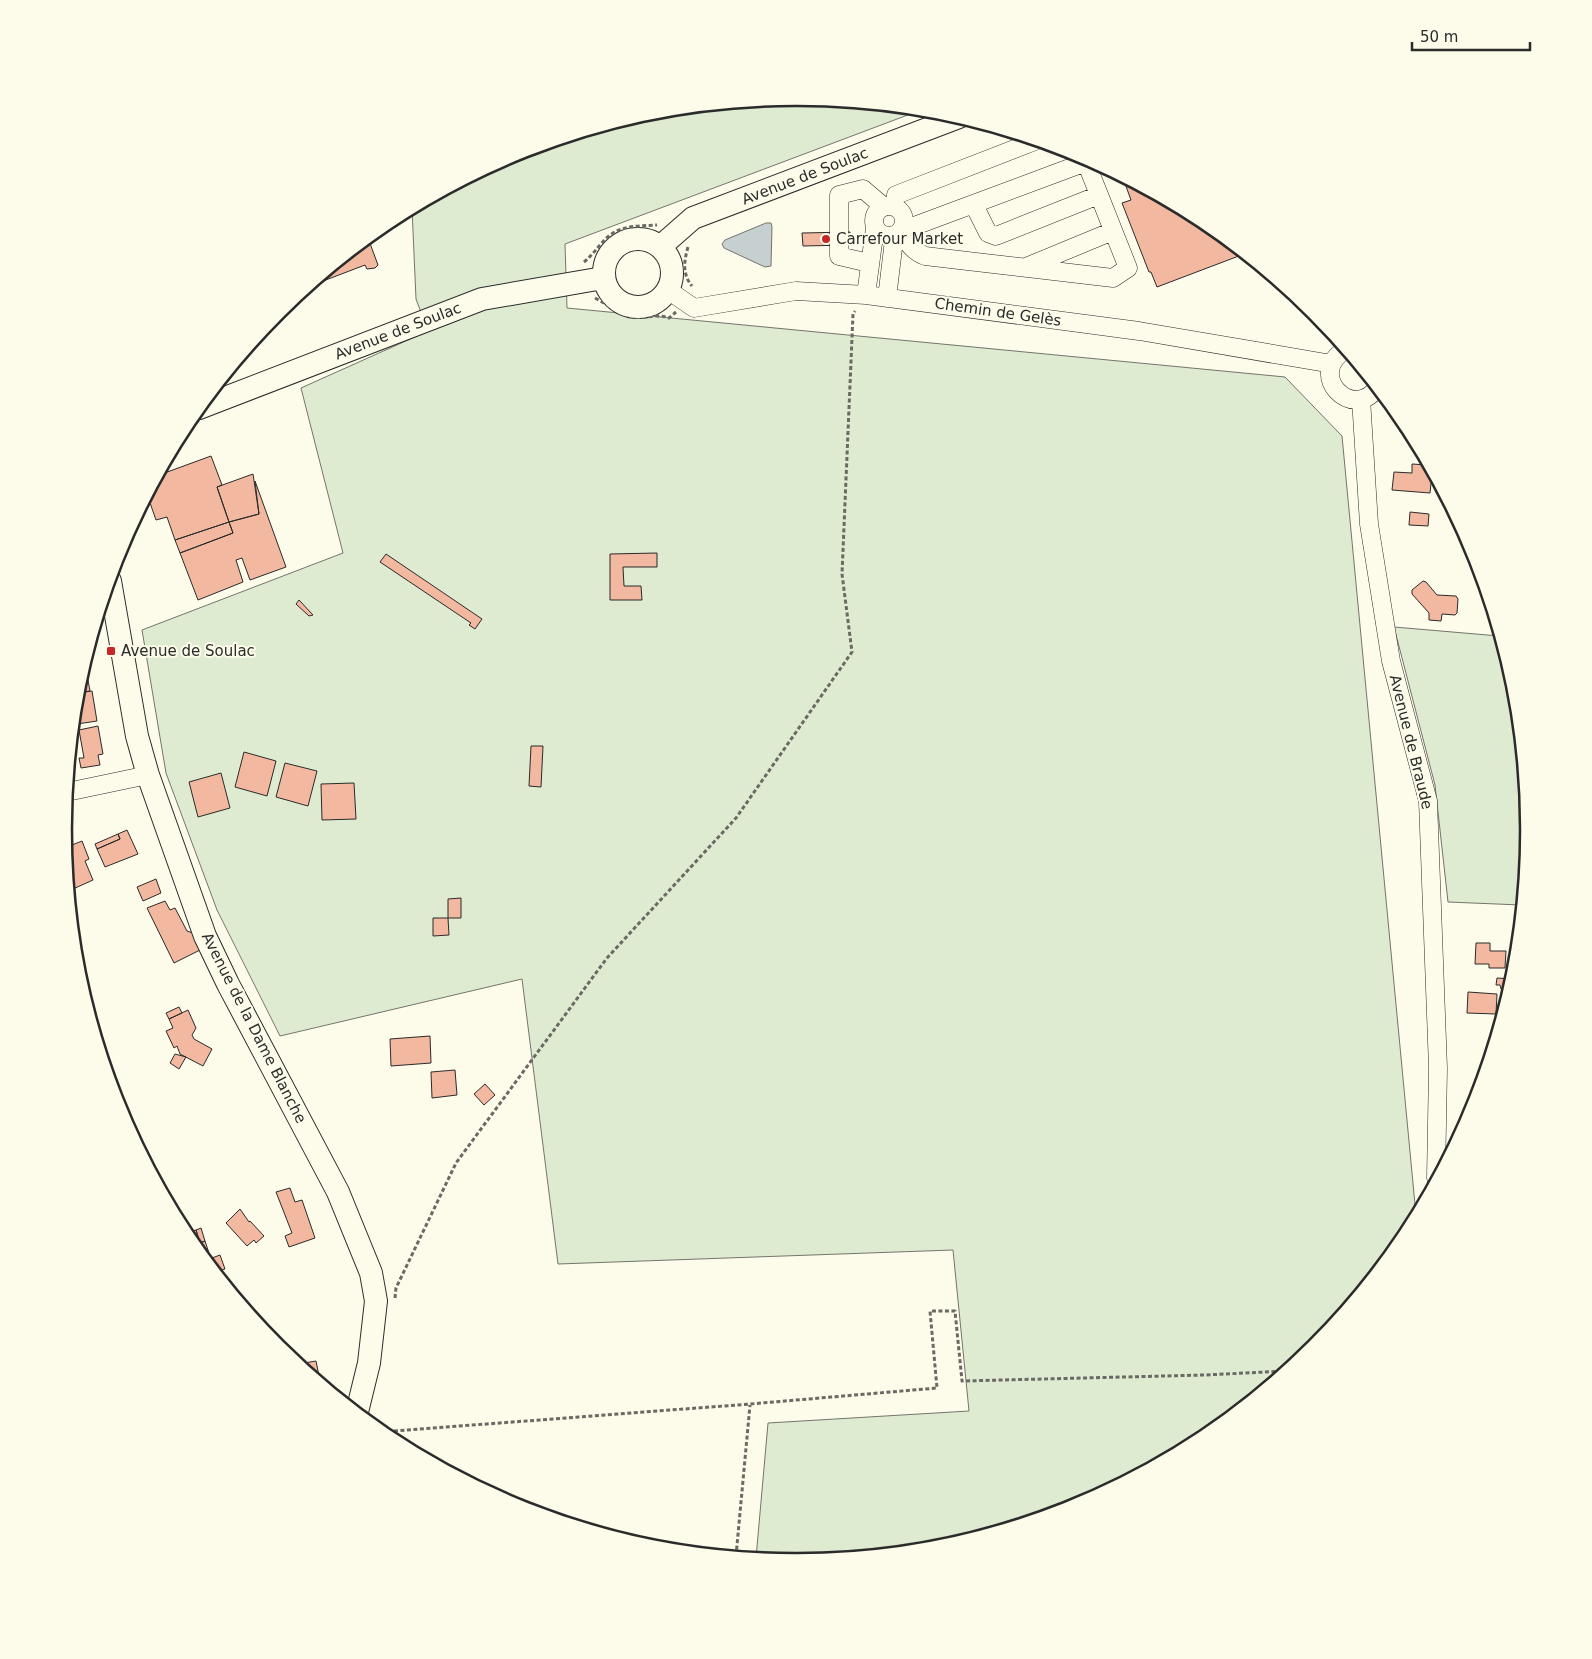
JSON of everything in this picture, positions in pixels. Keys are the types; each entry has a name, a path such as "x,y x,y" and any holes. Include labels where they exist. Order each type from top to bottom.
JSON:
{"main road":[{"name":"Avenue de Soulac","path":"660,236 693,218 946,122"},
{"path":"660,236 671,264 672,279 682,293 644,307 626,306 616,300 606,287 603,278 606,259 613,249 625,241 637,239 650,241 660,236"},
{"name":"Avenue de Soulac","path":"212,403 482,299 603,278"},
{"name":"Avenue de la Dame Blanche","path":"112,594 137,736 148,774 205,936 228,984 338,1192 368,1265 376,1301 369,1363 359,1406"}],"street":[{"path":"866,295 876,213 889,207 896,195 1028,144"},
{"path":"875,228 882,235 897,234 1077,163"},
{"path":"897,234 918,253 925,256 1113,278 1128,268 1088,168"},
{"path":"869,263 839,256 839,195 863,189 903,217 894,240 887,298"},
{"path":"974,205 988,233 996,236 1099,195"},
{"path":"1024,267 1113,231"},
{"name":"Chemin de Gelès","path":"682,293 694,308 796,291 866,295 1139,331 1332,364"},
{"path":"1341,353 1332,364 1330,372 1334,387 1346,398 1361,399 1368,397 1373,392"},
{"name":"Avenue de Braude","path":"1361,399 1369,524 1391,661 1428,800 1438,1068 1436,1166"},
{"path":"74,791 148,774"}],"path":[{"path":"582,264 595,253 610,235 620,229 633,226 660,236"},
{"path":"590,296 620,314 634,317 661,314 669,318 674,316 682,293"},
{"path":"395,1306 396,1288 456,1162 607,958 736,818 852,652 842,574 844,517 853,314 866,295"},
{"path":"394,1431 937,1388 930,1311 955,1311 962,1381 1275,1372"},
{"path":"737,1550 750,1404"}],"green space":[{"path":"796,106 890,112 908,115 565,244 567,308 1285,377 1342,436 1415,1204 1370,1270 1340,1307 1308,1341 1273,1373 1198,1431 1158,1456 1073,1498 1029,1515 983,1528 937,1539 890,1547 796,1553 757,1551 768,1423 969,1411 953,1250 558,1264 522,979 280,1036 217,910 166,773 142,630 343,553 301,388 428,331 416,299 412,217 476,181 519,161 563,144 609,131 655,120 702,112"},
{"path":"1394,627 1493,635 1506,688 1518,782 1520,830 1515,905 1448,902 1435,785"}],"shaded area":[{"path":"766,223 771,223 772,227 771,266 765,267 724,248 722,244 725,240"}],"building":[{"path":"1126,186 1158,203 1198,228 1237,257 1157,287 1151,272 1149,272 1122,203 1131,200"},
{"path":"850,232 850,245 803,246 802,233"},
{"path":"371,245 378,265 375,268 367,269 365,265 327,280"},
{"path":"211,456 222,485 217,487 229,522 175,540 167,517 156,520 150,504 167,472"},
{"path":"1412,464 1421,465 1431,483 1430,493 1392,490 1394,472 1412,473"},
{"path":"253,474 259,514 229,522 217,487"},
{"path":"255,481 286,567 250,580 242,558 236,560 243,582 198,600 180,553 233,533 229,522 259,514"},
{"path":"1410,512 1429,514 1428,526 1409,525"},
{"path":"229,522 233,533 180,553 175,540"},
{"path":"657,553 657,567 623,567 624,586 641,586 642,600 610,600 610,554"},
{"path":"386,554 482,619 475,629 469,625 471,623 380,562"},
{"path":"1423,581 1437,595 1456,596 1458,599 1457,613 1455,615 1442,614 1441,621 1429,620 1429,613 1412,594 1412,590"},
{"path":"299,600 313,615 309,616 296,604"},
{"path":"88,680 90,691 85,692"},
{"path":"92,691 97,721 81,723 85,692"},
{"path":"98,726 103,754 98,755 100,765 81,768 79,758 84,758 80,730"},
{"path":"531,746 543,746 541,787 529,786"},
{"path":"244,752 276,761 267,796 235,787"},
{"path":"285,763 317,771 308,806 276,797"},
{"path":"221,773 230,808 198,817 189,782"},
{"path":"354,783 356,819 322,820 321,784"},
{"path":"127,830 138,854 105,867 97,849 120,839 118,834"},
{"path":"118,834 120,839 97,849 95,844"},
{"path":"82,841 89,859 85,861 93,880 75,888 74,877 73,845"},
{"path":"156,879 161,893 143,901 137,887"},
{"path":"461,898 461,918 448,918 448,899"},
{"path":"165,901 170,910 175,908 187,931 193,933 200,950 174,963 147,908"},
{"path":"433,918 448,918 449,935 433,936"},
{"path":"1476,943 1490,943 1490,951 1506,951 1505,968 1489,968 1489,964 1475,964"},
{"path":"1497,978 1504,978 1502,989 1500,985 1496,985"},
{"path":"1468,992 1497,994 1496,1014 1467,1013"},
{"path":"179,1007 182,1013 169,1019 166,1013"},
{"path":"188,1010 196,1028 192,1035 194,1039 212,1049 203,1066 180,1054 177,1046 174,1048 166,1031 173,1028 169,1019"},
{"path":"430,1036 431,1063 391,1066 390,1039"},
{"path":"175,1054 186,1057 179,1069 170,1063"},
{"path":"455,1070 457,1095 432,1098 431,1072"},
{"path":"485,1084 495,1095 484,1105 474,1094"},
{"path":"290,1188 295,1202 302,1200 315,1238 289,1247 285,1236 292,1233 276,1192"},
{"path":"240,1209 249,1222 264,1236 256,1243 254,1240 247,1246 226,1223"},
{"path":"201,1228 205,1241 202,1242 196,1230"},
{"path":"205,1241 208,1251 202,1242"},
{"path":"220,1255 225,1269 222,1270 213,1258"},
{"path":"316,1361 318,1372 307,1362"}],"place":[{"name":"Carrefour Market","path":"826,239"},
{"name":"Avenue de Soulac","path":"111,651"}]}
